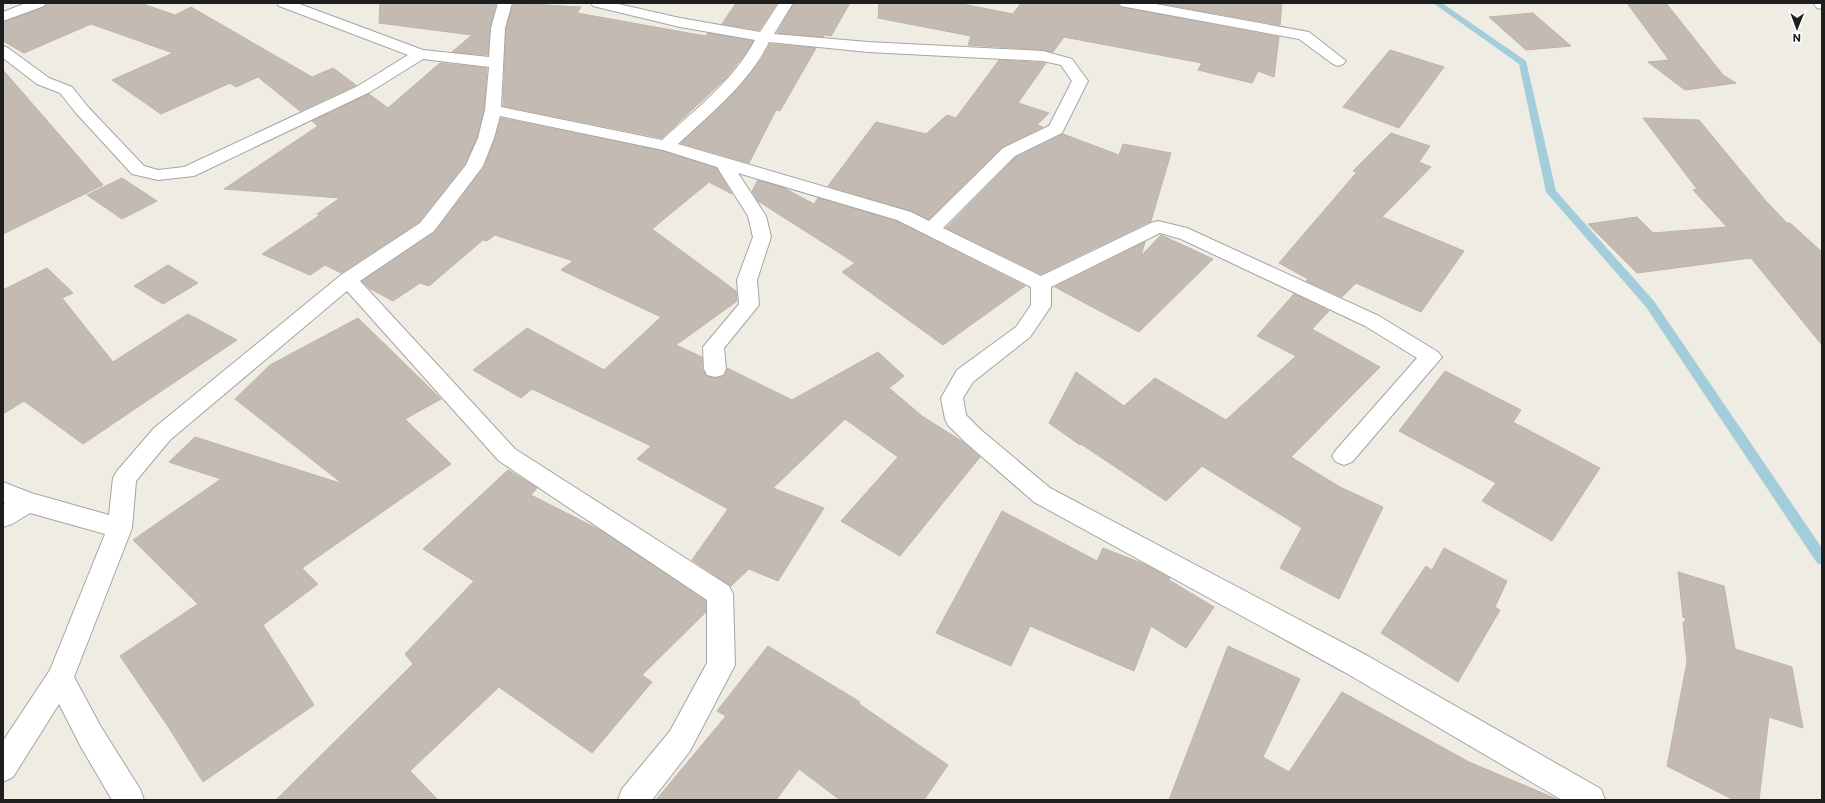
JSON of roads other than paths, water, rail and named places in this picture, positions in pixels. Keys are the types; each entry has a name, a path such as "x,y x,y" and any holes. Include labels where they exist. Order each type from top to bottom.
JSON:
{"street":[{"path":"3,17 39,3"},
{"path":"284,3 420,54 497,63"},
{"path":"3,767 60,678 120,528 125,478 162,434 348,280 427,227 474,166 486,138 493,110 498,28 504,3"},
{"path":"598,3 655,18 764,37 842,45 1043,56 1067,62 1080,80 1056,130 1008,152 930,230"},
{"path":"666,146 719,97 753,58 764,37 786,3"},
{"path":"1126,3 1304,35 1338,61"},
{"path":"3,51 43,81 66,90 87,116 138,170 158,175 188,172 364,89 420,54"},
{"path":"493,110 666,146 904,216 1041,284"},
{"path":"716,369 713,347 749,305 747,280 762,237 757,216 724,164"},
{"path":"1041,284 1158,227 1187,234 1365,318 1407,341 1431,357 1344,456"},
{"path":"348,280 507,455 720,594 721,665 680,741 633,800"},
{"path":"1041,284 1041,306 1023,332 965,376 952,398 956,419 973,436 1042,495 1356,664 1590,800"},
{"path":"3,492 27,502 120,528"},
{"path":"3,517 27,502"},
{"path":"60,678 91,737 129,800"}],"waterway":[{"path":"1437,3 1523,63 1551,192 1650,304 1822,559"}]}
